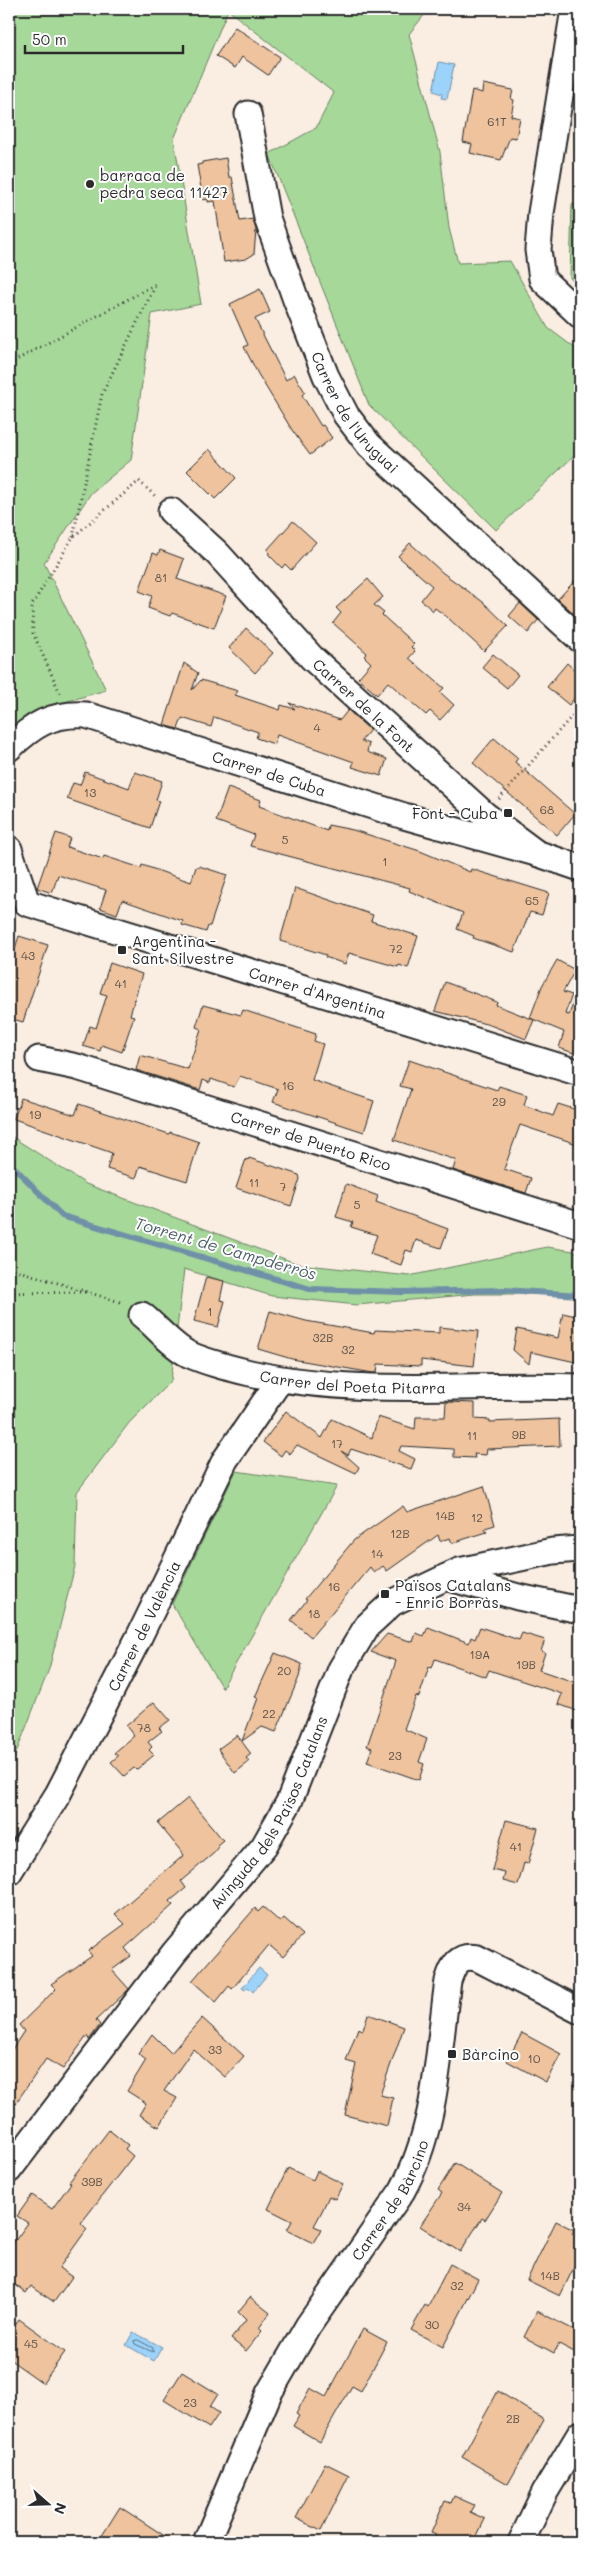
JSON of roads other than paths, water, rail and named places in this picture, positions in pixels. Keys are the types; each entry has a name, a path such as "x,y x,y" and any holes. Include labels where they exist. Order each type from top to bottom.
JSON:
{"street":[{"path":"574,9 541,213 538,250 542,279 580,315"},
{"name":"Carrer de l'Uruguai","path":"248,114 266,218 322,367 346,415 370,445 580,639"},
{"name":"Carrer de la Font","path":"171,511 218,554 312,658 485,815 536,853 580,868"},
{"name":"Carrer de Cuba","path":"9,748 26,732 53,717 69,714 86,715 404,816 536,853"},
{"name":"Carrer d'Argentina","path":"9,849 27,903 580,1073"},
{"name":"Carrer de Puerto Rico","path":"39,1060 77,1067 580,1225"},
{"name":"Carrer del Poeta Pitarra","path":"142,1315 186,1353 229,1368 280,1380 383,1387 530,1385 580,1387"},
{"name":"Carrer de València","path":"9,1872 58,1794 139,1637 225,1460 280,1380"},
{"name":"Avinguda dels Països Catalans","path":"9,2170 174,1952 264,1846 289,1802 342,1668 367,1626 392,1603 460,1571 553,1551 580,1549"},
{"path":"446,1577 518,1597 580,1610"},
{"name":"Carrer de Bàrcino","path":"206,2542 270,2393 308,2326 402,2191 415,2167 428,2122 448,1981 452,1969 459,1959 469,1956 478,1958 580,2011"},
{"path":"521,2542 545,2492 580,2434"}],"water":[{"path":"439,62 454,65 447,99 441,98 442,94 433,91"},
{"path":"259,1968 267,1975 253,1992 248,1987 245,1990 242,1988"},
{"path":"133,2332 162,2347 154,2361 126,2345"}],"waterway":[{"name":"Torrent de Campderròs","path":"9,1162 62,1216 310,1289 402,1292 504,1290 580,1295"}],"place":[{"name":"barraca de pedra seca 11427","path":"90,184"},
{"name":"Font - Cuba","path":"508,813"},
{"name":"Argentina - Sant Silvestre","path":"122,950"},
{"name":"Països Catalans - Enric Borràs","path":"385,1594"},
{"name":"Bàrcino","path":"452,2054"}]}
